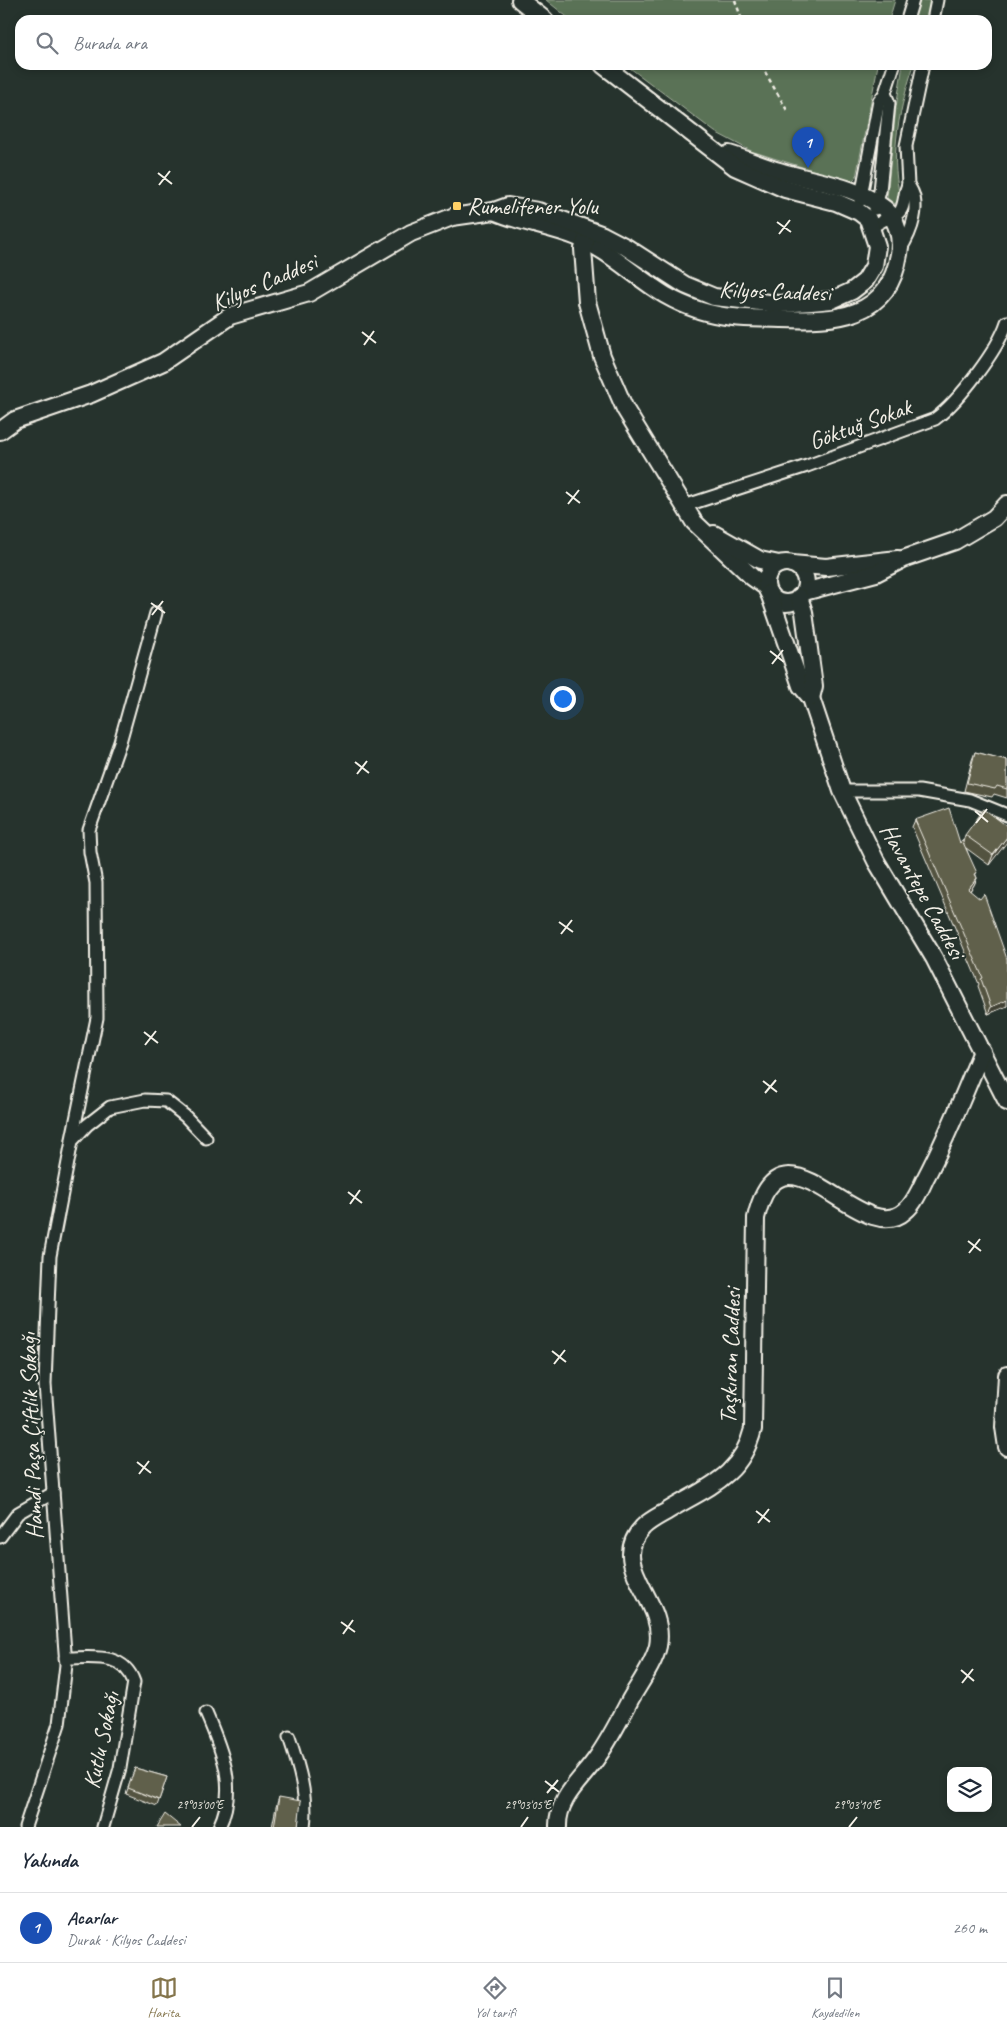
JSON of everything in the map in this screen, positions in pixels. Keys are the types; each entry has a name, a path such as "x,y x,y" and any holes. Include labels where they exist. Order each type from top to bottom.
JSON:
{"street":[{"path":"520,0 539,15"},
{"path":"908,15 913,0"},
{"path":"934,15 938,0"},
{"path":"609,70 736,167 785,189 836,202 867,220 900,224"},
{"path":"867,220 862,194 880,101 885,93 892,70"},
{"path":"900,224 898,214 908,185 906,146 922,70"},
{"path":"867,220 877,204 889,103 885,93"},
{"path":"708,147 777,171 862,194 900,224"},
{"path":"900,224 914,197 908,185"},
{"name":"Kilyos Caddesi","path":"0,431 15,420 91,394 163,362 230,316 309,293 411,233 452,217 494,211 587,235 626,246 685,285 714,297 778,304 832,300 852,291 865,281 874,266 876,252 867,220"},
{"name":"Kilyos Caddesi","path":"587,235 665,295 698,310 733,317 804,320 851,316 881,295 891,280 898,264 900,224"},
{"path":"587,235 583,249 587,302 602,356 624,409 694,522 780,601 794,601 802,594 806,585 803,572 786,564"},
{"name":"Göktuğ Sokak","path":"684,506 806,466 935,419 950,407 960,395 984,362 1007,322"},
{"path":"802,594 876,573 903,559 955,541 994,518 1007,504"},
{"path":"704,532 716,535 760,560 786,564 826,567 903,559"},
{"path":"768,590 768,573 786,564"},
{"name":"Havantepe Caddesi","path":"768,590 801,686 811,698 842,791 876,860 934,958 1007,1102"},
{"name":"Havantepe Caddesi","path":"802,594 814,686 811,698"},
{"name":"Hamdi Paşa Çiftlik Sokağı","path":"25,1827 41,1784 59,1724 65,1658 45,1384 50,1256 97,1018 96,883 90,852 89,830 120,742 156,613"},
{"path":"842,791 919,791 970,800 1007,814"},
{"name":"Taşkıran Caddesi","path":"558,1827 559,1812 564,1800 599,1756 645,1674 658,1646 658,1622 629,1554 633,1539 644,1525 722,1479 740,1461 748,1448 753,1429 756,1218 761,1199 777,1179 788,1175 803,1178 862,1212 889,1218 905,1212 918,1194 934,1164 982,1051"},
{"path":"72,1141 86,1125 110,1107 145,1100 166,1101 185,1116 206,1138"},
{"path":"1007,1375 1004,1426 1007,1447"},
{"path":"0,1537 18,1513 53,1493"},
{"name":"Kutlu Sokağı","path":"65,1658 111,1658 124,1665 134,1682 120,1768 103,1827"},
{"path":"206,1713 218,1742 228,1780 226,1808 219,1827"},
{"path":"289,1737 302,1783 306,1813 304,1827"}],"path":[{"path":"735,0 740,15"},
{"path":"764,70 788,112"}],"green space":[{"path":"546,0 895,0 890,15 565,15"},
{"path":"919,0 933,0 929,15 914,15"},
{"path":"633,70 877,70 856,177 851,182 751,151 715,132"},
{"path":"902,70 912,70 904,97 898,130 896,163 900,196 895,204 887,198 896,107"}],"building":[{"path":"975,752 1007,760 1007,789 997,786 995,789 967,783"},
{"path":"949,808 960,843 962,840 977,873 975,874 977,878 968,889 980,899 984,894 1007,959 1007,1000 991,1007 981,979 983,978 915,820"},
{"path":"984,809 1007,826 1007,837 993,855 965,835"},
{"path":"135,1768 167,1777 159,1800 128,1788"},
{"path":"279,1797 301,1801 298,1827 274,1827"},
{"path":"165,1814 181,1827 157,1827"}],"place":[{"name":"Acarlar","path":"808,168"},
{"name":"Rumelifener Yolu","path":"457,206"}]}
